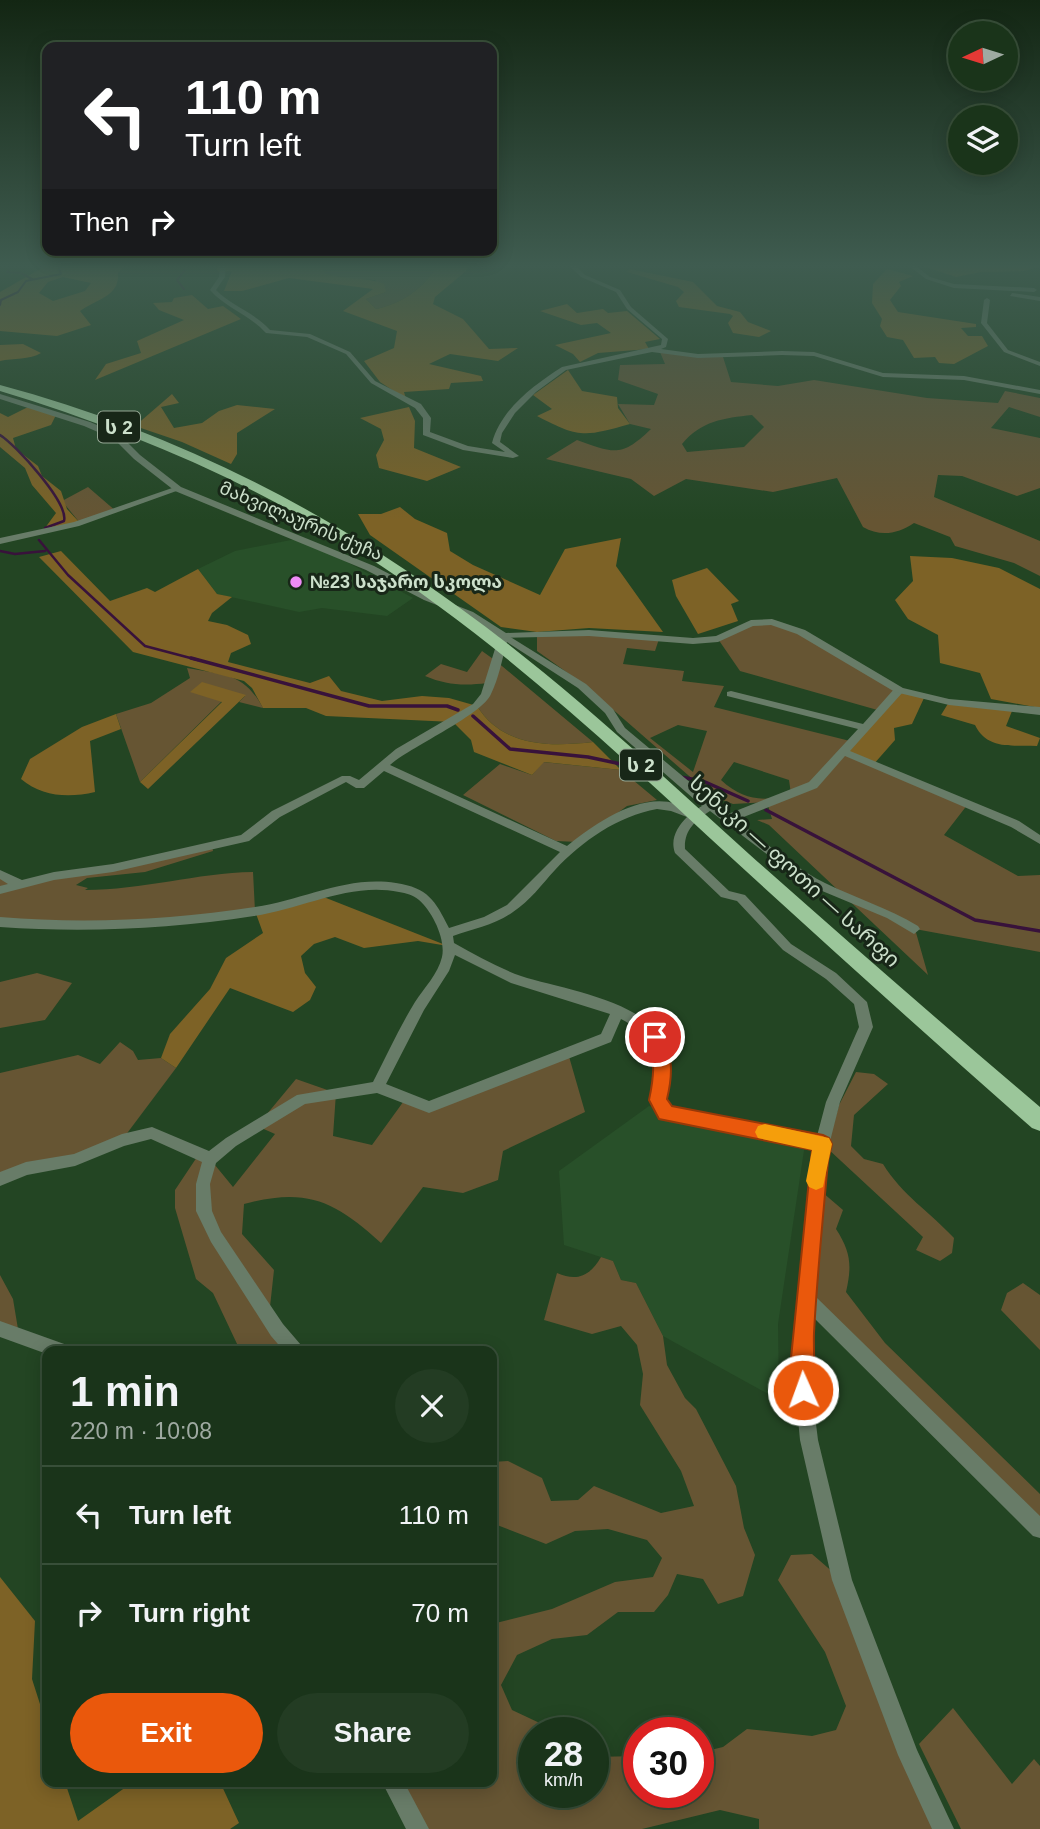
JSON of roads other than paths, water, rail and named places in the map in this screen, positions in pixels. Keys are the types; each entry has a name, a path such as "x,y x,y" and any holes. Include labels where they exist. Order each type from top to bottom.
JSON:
{"highway":[{"name":"სენაკი — ფოთი — სარფი","path":"0,388 102,421 235,477 373,554 479,629 602,729 1040,1121"}],"street":[{"path":"342,350 348,353 373,382 418,406 427,418 426,433 495,455 515,456 496,443 496,436 516,407 555,374 564,368 650,350"},
{"path":"655,350 698,356 814,354 883,376 964,378 1040,393"},
{"path":"1005,350 1040,364"},
{"name":"მახვილაურის ქუჩა","path":"0,396 88,424 117,437 137,457 178,489 370,568 428,598 469,614 504,636"},
{"path":"0,541 76,524 178,489"},
{"path":"504,636 589,633 693,641 718,639 751,623 772,622 801,632 899,690 949,702 1040,711"},
{"path":"0,890 54,876 145,861 245,838 276,814 346,778 359,785 400,751 477,706 485,695 504,636"},
{"path":"504,636 582,686 610,710 621,730 710,806 819,886 891,915 914,929"},
{"path":"727,819 767,802 805,791 899,690"},
{"path":"731,694 866,728"},
{"path":"844,752 1015,824 1040,840"},
{"path":"385,766 568,851"},
{"path":"447,940 510,910 568,851 631,810 662,804 675,806 693,816"},
{"path":"710,806 693,816 680,832 679,850 725,894 741,898 787,947 831,976 860,1002 866,1027 833,1102 818,1161 801,1368 809,1440 824,1514 842,1580 873,1669 908,1755 943,1829"},
{"path":"0,874 19,884"},
{"path":"0,922 85,926 202,918 290,904 349,886 370,884 419,892 425,897 447,940 516,979 564,992 637,1021 655,1037 662,1055 664,1075 658,1100 666,1113 823,1144"},
{"path":"377,1087 419,1007 443,971 447,940"},
{"path":"291,1346 277,1330 216,1237 204,1211 202,1184 210,1159 231,1142 302,1099 377,1087 429,1107 606,1038 617,1013"},
{"path":"0,1179 26,1169 75,1160 122,1140 152,1133 210,1159"},
{"path":"805,1297 1040,1529"},
{"path":"0,1329 47,1346"},
{"path":"396,1787 418,1829"}],"waterway":[{"path":"3,437 0,435 28,461 58,501 64,521 45,528"},
{"path":"39,540 68,575 145,646 198,660"},
{"path":"0,551 15,554 45,551"},
{"path":"191,658 369,706 447,706 458,710"},
{"path":"473,716 510,749 588,757 635,767"},
{"path":"680,777 703,781 748,801"},
{"path":"766,810 975,920 1040,931"}],"place":[{"name":"№23 საჯარო სკოლა","path":"296,582"}]}
